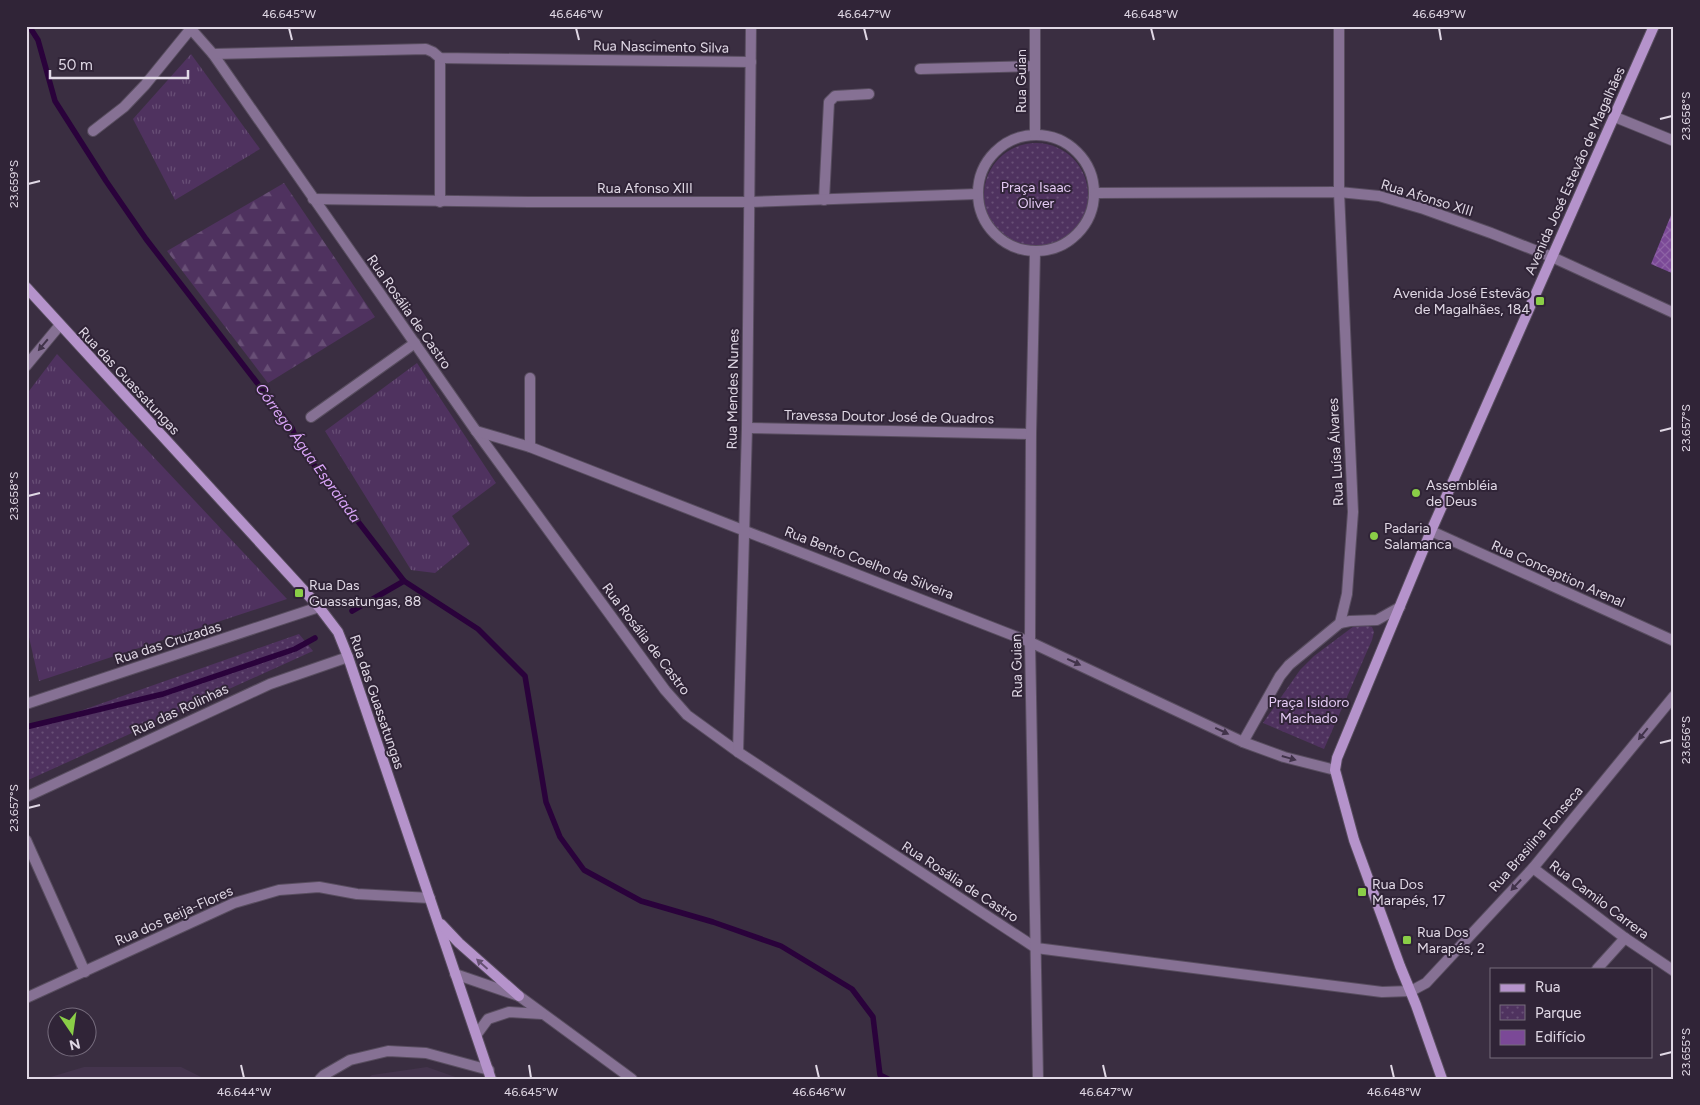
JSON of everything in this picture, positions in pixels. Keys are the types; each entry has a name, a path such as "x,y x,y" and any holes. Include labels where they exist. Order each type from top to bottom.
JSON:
{"street":[{"name":"Rua Mendes Nunes","path":"738,752 746,428 751,26"},
{"name":"Rua Guian","path":"1035,26 1035,135"},
{"name":"Rua Luísa Álvares","path":"1339,26 1339,192 1353,512 1347,594 1340,623"},
{"name":"Avenida José Estevão de Magalhães","path":"1335,770 1337,758 1431,531 1654,26"},
{"path":"94,131 124,107 145,85 192,28"},
{"name":"Rua Rosália de Castro","path":"192,28 476,431 664,690 687,714 738,752 1036,948 1382,992 1410,991"},
{"name":"Rua Nascimento Silva","path":"212,54 426,49 434,52 440,58 751,62"},
{"path":"440,58 440,202"},
{"path":"920,69 1035,66"},
{"path":"824,200 829,102 835,96 869,94"},
{"path":"1615,117 1674,141"},
{"path":"1035,135 1053,137 1070,146 1083,158 1092,175 1095,193 1092,212 1083,228 1070,241 1053,249 1035,252 1017,249 1001,240 988,228 980,212 977,194 980,176 994,153 1017,138 1035,135"},
{"name":"Rua Afonso XIII","path":"1095,193 1339,192 1379,196 1424,209 1552,257 1674,313"},
{"name":"Rua Afonso XIII","path":"313,199 440,202 750,202 977,194"},
{"name":"Rua Guian","path":"1035,252 1031,434 1030,642 1038,1079"},
{"name":"Rua das Guassatungas","path":"26,287 319,607 338,632 490,1074"},
{"path":"26,366 60,325"},
{"path":"311,417 415,343"},
{"path":"530,378 530,447"},
{"name":"Travessa Doutor José de Quadros","path":"746,428 1031,434"},
{"name":"Rua Bento Coelho da Silveira","path":"476,431 530,447 1030,642 1243,742"},
{"name":"Rua Conception Arenal","path":"1431,531 1674,641"},
{"name":"Rua das Cruzadas","path":"26,704 319,607"},
{"path":"1400,607 1377,620 1340,623 1289,665 1280,676 1243,742 1284,757 1335,770 1354,840 1442,1079"},
{"name":"Rua das Rolinhas","path":"26,797 270,684 348,657"},
{"name":"Rua Brasilina Fonseca","path":"1410,991 1426,983 1532,868 1674,696"},
{"path":"26,840 85,972"},
{"name":"Rua Camilo Carrera","path":"1532,868 1625,938 1674,971"},
{"name":"Rua dos Beija-Flores","path":"26,998 234,903 279,890 319,888 356,894 430,898"},
{"path":"438,921 459,943 519,996 632,1079"},
{"path":"1598,968 1625,938"},
{"path":"455,974 519,996"},
{"path":"477,1034 488,1019 509,1012 543,1014"},
{"path":"320,1079 350,1060 388,1051 426,1053 490,1074"}],"shaded area":[{"path":"84,1067 181,1067 205,1079 44,1079"},
{"path":"427,1067 461,1079 367,1079 372,1075"}],"green space":[{"path":"191,54 260,149 175,200 133,119"},
{"name":"Praça Isaac Oliver","path":"1036,143 1056,147 1065,151 1073,158 1080,166 1084,175 1088,195 1084,215 1080,224 1073,232 1065,239 1056,243 1036,247 1016,243 1007,239 999,232 992,224 988,215 984,195 988,175 992,166 999,158 1007,151 1016,147"},
{"path":"284,183 375,317 268,383 167,251"},
{"path":"57,354 287,599 39,681 26,624 26,395"},
{"path":"417,363 496,483 452,516 470,544 435,573 411,570 325,431"},
{"name":"Praça Isidoro Machado","path":"1365,625 1372,627 1374,632 1372,640 1324,749 1263,723 1300,670 1314,656 1354,626"},
{"path":"299,634 313,651 26,781 26,730"}],"building":[{"path":"1674,208 1674,274 1651,264"}],"waterway":[{"name":"Córrego Água Espraiada","path":"29,26 38,40 55,101 106,181 146,239 292,428 298,444 404,581 478,629 525,676 546,802 560,837 584,870 641,901 713,922 781,946 852,989 873,1017 880,1075 888,1079"},
{"path":"352,611 404,581"},
{"path":"26,727 163,694 295,649 315,638"}],"place":[{"name":"Avenida José Estevão de Magalhães, 184","path":"1540,301"},
{"name":"Assembléia de Deus","path":"1416,493"},
{"name":"Padaria Salamanca","path":"1374,536"},
{"name":"Rua Das Guassatungas, 88","path":"299,593"},
{"name":"Rua Dos Marapés, 17","path":"1362,892"},
{"name":"Rua Dos Marapés, 2","path":"1407,940"}]}
